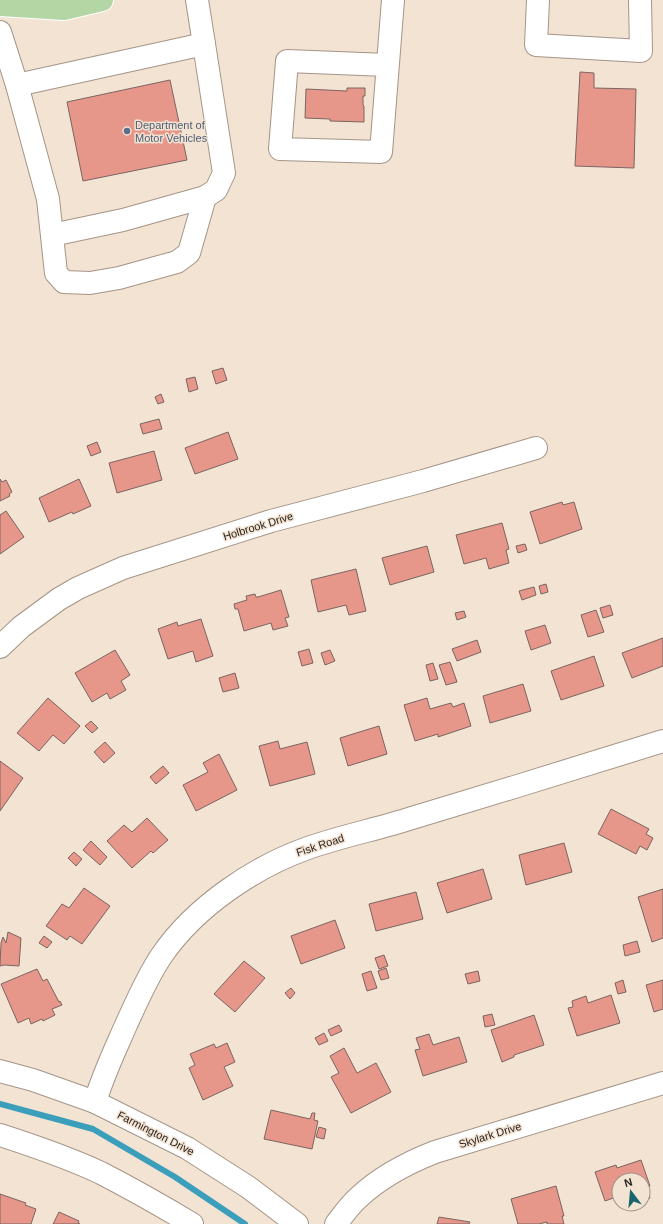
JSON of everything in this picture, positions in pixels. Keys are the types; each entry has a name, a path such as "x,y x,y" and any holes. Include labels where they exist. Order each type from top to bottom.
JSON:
{"main road":[{"path":"0,6 64,9 102,0"}],"street":[{"path":"52,235 123,220 205,198 216,190 224,173 197,0"},
{"path":"387,65 287,61 280,149 381,152 392,0"},
{"path":"538,0 536,45 641,51 640,0"},
{"path":"0,32 17,85 48,199 56,274 64,282 90,283 119,278 178,262 189,253 205,198"},
{"path":"17,85 204,44"},
{"name":"Holbrook Drive","path":"0,647 21,627 59,599 78,588 123,568 271,521 423,481 536,448"},
{"name":"Fisk Road","path":"95,1102 104,1074 144,984 163,954 193,919 240,881 273,863 307,848 397,823 663,741"},
{"name":"Farmington Drive","path":"0,1072 33,1080 95,1102 187,1148 248,1187 297,1224"},
{"name":"Skylark Drive","path":"336,1224 357,1199 379,1180 416,1159 663,1083"},
{"path":"0,1135 33,1145 99,1172 192,1224"}],"building":[{"path":"580,72 594,73 594,88 636,89 634,168 575,166"},
{"name":"Department of Motor Vehicles","path":"170,80 187,160 83,181 67,102"},
{"path":"347,88 365,88 365,96 363,96 364,122 330,121 330,119 305,118 306,89 347,91"},
{"path":"223,368 227,380 216,384 212,371"},
{"path":"195,377 198,389 189,392 186,379"},
{"path":"161,394 164,402 158,404 155,397"},
{"path":"159,419 162,429 143,434 140,424"},
{"path":"228,432 238,459 195,474 185,448"},
{"path":"97,442 101,452 91,456 87,446"},
{"path":"154,451 162,480 117,493 109,463"},
{"path":"0,479 2,482 6,480 12,492 9,494 10,496 0,501"},
{"path":"79,479 91,506 49,522 39,498"},
{"path":"562,502 563,505 574,502 582,529 540,544 530,512"},
{"path":"6,511 24,537 0,554 0,515"},
{"path":"502,523 509,549 506,550 509,563 489,569 486,558 464,564 456,535"},
{"path":"525,544 527,550 518,553 516,546"},
{"path":"427,546 434,572 390,585 382,558"},
{"path":"356,569 366,611 349,615 346,605 318,612 311,580"},
{"path":"546,584 548,592 541,594 539,586"},
{"path":"534,587 536,595 522,600 519,591"},
{"path":"281,590 289,617 285,618 288,626 273,630 271,623 244,631 238,609 235,609 234,604 247,600 246,596 255,594 256,597 258,597"},
{"path":"610,605 613,615 603,618 600,608"},
{"path":"596,610 604,632 588,637 581,615"},
{"path":"464,611 466,617 457,620 455,613"},
{"path":"201,619 213,656 196,662 193,651 168,659 158,629 177,622 178,626"},
{"path":"545,625 551,643 531,650 525,631"},
{"path":"663,638 663,666 632,678 622,653"},
{"path":"477,640 481,652 457,661 452,649"},
{"path":"309,649 313,663 302,666 298,652"},
{"path":"115,650 130,675 121,681 126,690 110,699 107,693 92,702 75,673"},
{"path":"330,650 335,661 325,665 321,653"},
{"path":"594,656 604,686 561,700 551,671"},
{"path":"450,662 457,682 446,685 439,665"},
{"path":"433,663 438,679 430,681 426,665"},
{"path":"235,673 239,688 223,692 219,678"},
{"path":"523,684 531,711 490,723 483,696"},
{"path":"48,698 80,726 64,744 53,735 39,751 17,733"},
{"path":"427,698 430,709 451,703 453,707 464,703 471,726 438,737 438,734 415,741 404,705"},
{"path":"91,721 98,728 92,733 85,726"},
{"path":"379,726 387,754 348,766 340,738"},
{"path":"278,741 280,749 307,742 315,774 270,786 259,746"},
{"path":"105,742 115,753 104,763 94,752"},
{"path":"219,754 237,790 196,811 183,785 208,772 203,763"},
{"path":"0,761 23,778 0,811"},
{"path":"163,766 169,773 156,784 150,777"},
{"path":"611,809 649,829 646,834 653,838 647,850 640,846 636,854 598,834"},
{"path":"147,818 168,840 153,853 151,851 132,868 107,841 124,825 132,832"},
{"path":"91,841 107,857 100,865 83,850"},
{"path":"564,843 572,872 526,885 519,855"},
{"path":"74,852 82,859 76,866 68,858"},
{"path":"483,869 492,899 447,913 437,883"},
{"path":"84,888 110,906 82,944 70,936 67,940 46,926 62,904 69,908"},
{"path":"663,889 663,938 652,942 638,897"},
{"path":"416,892 423,919 376,931 369,904"},
{"path":"335,920 345,948 301,964 291,936"},
{"path":"8,932 21,938 19,966 0,966 1,943 3,937 6,943"},
{"path":"44,936 52,942 47,948 39,943"},
{"path":"637,941 640,952 625,956 623,945"},
{"path":"384,955 388,966 379,969 375,958"},
{"path":"244,961 265,978 235,1012 214,994"},
{"path":"386,968 389,978 381,980 378,971"},
{"path":"37,969 43,981 47,979 62,1005 52,1009 55,1015 43,1021 42,1019 31,1024 29,1018 18,1023 1,984"},
{"path":"371,971 377,988 367,991 362,974"},
{"path":"478,971 480,981 468,984 465,974"},
{"path":"623,980 626,992 618,994 615,983"},
{"path":"663,980 663,1009 654,1012 646,985"},
{"path":"291,988 295,993 290,999 285,993"},
{"path":"611,995 620,1023 577,1036 568,1008 573,1007 572,1001 586,996 588,1003"},
{"path":"492,1014 495,1025 485,1027 483,1016"},
{"path":"534,1015 544,1045 514,1055 514,1057 502,1062 491,1030"},
{"path":"339,1025 342,1031 331,1036 328,1030"},
{"path":"324,1033 328,1041 319,1045 315,1038"},
{"path":"429,1034 433,1045 459,1037 467,1062 423,1076 415,1050 420,1049 416,1038"},
{"path":"227,1043 235,1062 224,1067 233,1086 203,1100 189,1068 195,1065 190,1054 214,1044 216,1048"},
{"path":"344,1048 357,1073 376,1063 391,1092 351,1113 331,1077 339,1073 330,1056"},
{"path":"271,1110 310,1119 312,1113 315,1113 314,1120 318,1121 312,1149 264,1139"},
{"path":"319,1127 326,1129 324,1139 316,1137"},
{"path":"641,1160 645,1172 611,1172 611,1199 605,1201 595,1172 616,1165 617,1168"},
{"path":"556,1186 564,1216 562,1216 564,1224 547,1224 547,1222 539,1224 518,1224 511,1199"},
{"path":"0,1194 26,1203 25,1205 36,1209 31,1224 0,1224"},
{"path":"59,1212 79,1221 78,1223 80,1224 53,1224"},
{"path":"439,1217 470,1222 469,1224 437,1224"}],"waterway":[{"path":"0,1104 93,1129 175,1177 245,1224"}],"place":[{"name":"Department of Motor Vehicles","path":"127,131"}]}
